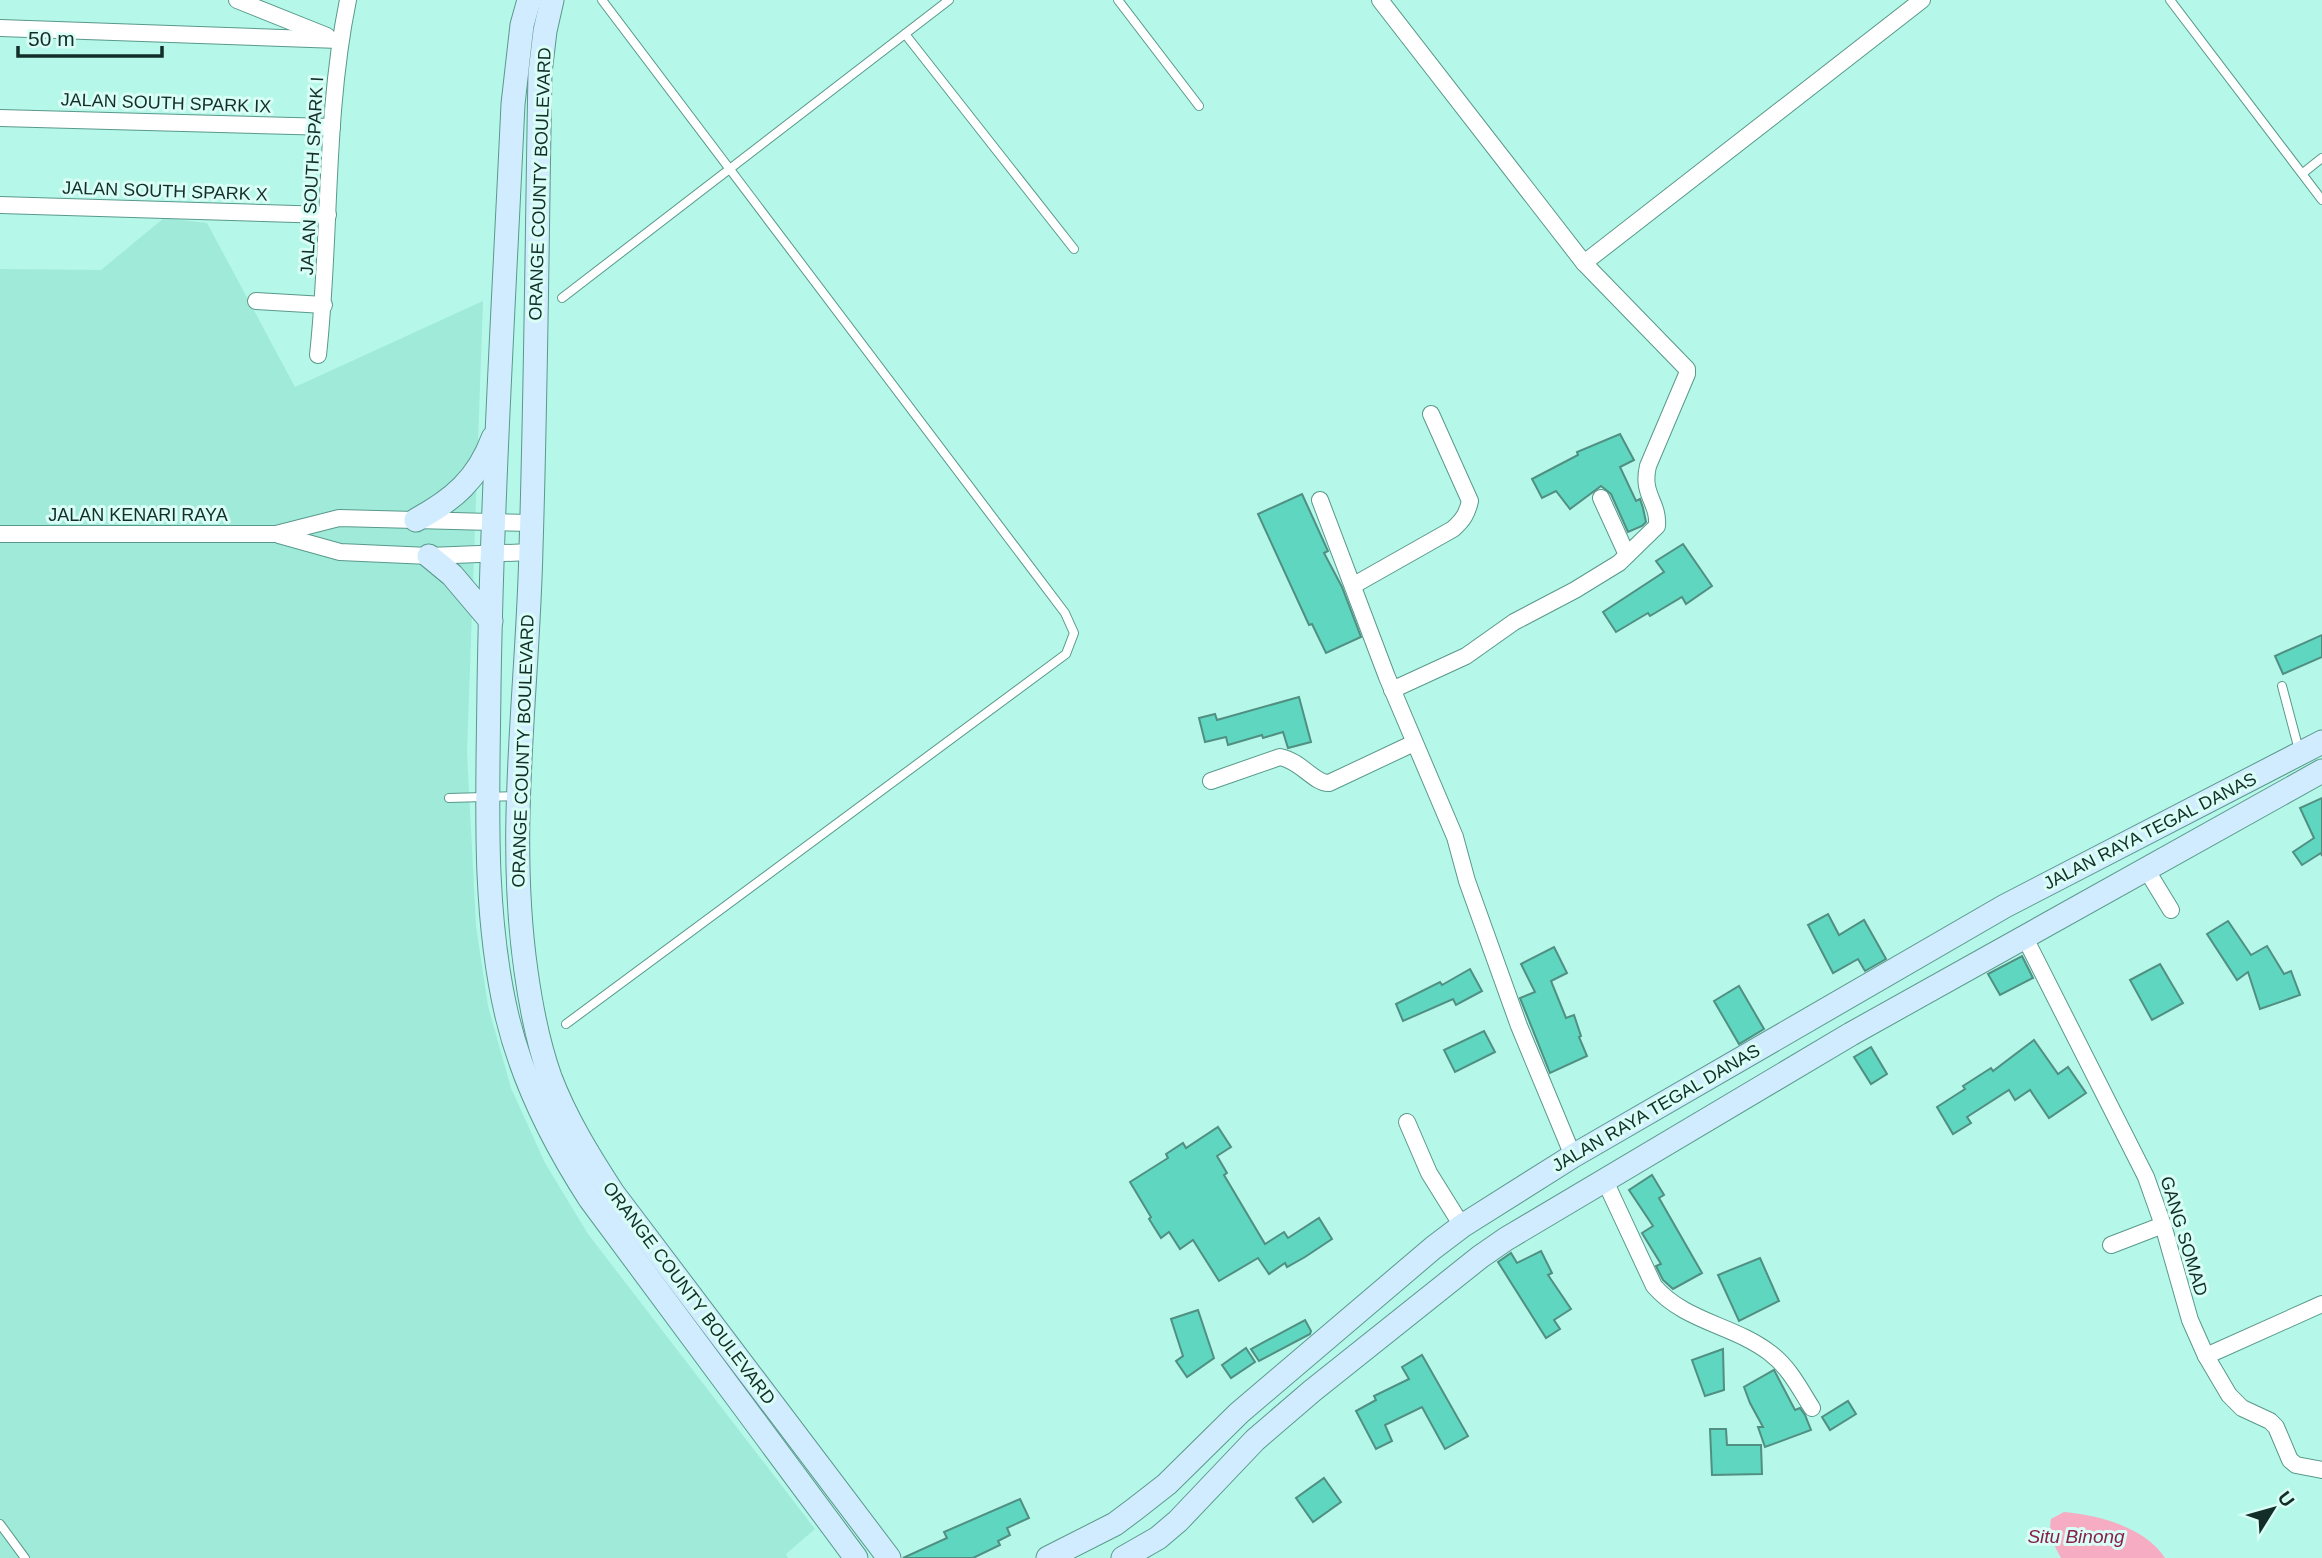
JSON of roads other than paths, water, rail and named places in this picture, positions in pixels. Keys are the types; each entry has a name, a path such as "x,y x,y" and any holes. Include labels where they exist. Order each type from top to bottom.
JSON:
{"main road":[{"name":"ORANGE COUNTY BOULEVARD","path":"529,0 522,24 514,92 493,522 491,621 488,797 493,929 510,1027 535,1102 564,1158 590,1199 856,1558"},
{"name":"ORANGE COUNTY BOULEVARD","path":"552,0 540,72 532,523 518,796 519,920 531,1010 550,1076 575,1133 613,1193 889,1558"},
{"path":"416,520 445,504 469,482 488,454 499,423"},
{"path":"429,556 466,590 491,621"},
{"name":"JALAN RAYA TEGAL DANAS","path":"1048,1558 1115,1524 1167,1484 1230,1421 1305,1355 1462,1226 1573,1156 2005,906 2322,742"},
{"name":"JALAN RAYA TEGAL DANAS","path":"1123,1558 1158,1538 1178,1521 1255,1440 1312,1391 1480,1257 1530,1224 1851,1034 2322,771"},
{"path":"1835,1005 1851,1034"},
{"path":"1512,1194 1530,1224"}],"street":[{"path":"237,0 339,40"},
{"name":"JALAN SOUTH SPARK I","path":"318,355 324,305 339,40 348,0"},
{"path":"1380,0 1584,263 1687,369 1648,466 1645,480 1657,526 1619,563 1514,622 1465,656 1392,690"},
{"path":"1584,263 1922,0"},
{"path":"0,28 339,40"},
{"name":"JALAN SOUTH SPARK IX","path":"0,118 332,127"},
{"name":"JALAN SOUTH SPARK X","path":"0,205 328,215"},
{"path":"256,301 324,305"},
{"path":"1354,585 1453,528 1467,513 1469,501 1431,414"},
{"path":"1601,498 1627,555"},
{"path":"1321,500 1392,690 1450,824 1467,881 1519,1026 1573,1156"},
{"name":"JALAN KENARI RAYA","path":"0,534 276,534 339,518 532,523"},
{"name":"JALAN KENARI RAYA","path":"276,534 340,552 429,556 531,552"},
{"path":"1211,781 1280,757 1302,766 1320,782 1329,783 1414,743"},
{"path":"2146,869 2171,911"},
{"name":"GANG SOMAD","path":"2024,936 2147,1177 2190,1321 2206,1356 2229,1395 2242,1408 2270,1421 2276,1427 2290,1461 2296,1465 2322,1469"},
{"path":"1407,1122 1429,1173 1462,1226"},
{"path":"1605,1181 1654,1286 1665,1299 1698,1319 1733,1333 1771,1354 1795,1380 1812,1408"},
{"path":"2111,1245 2163,1225"},
{"path":"2206,1356 2322,1304"}],"lane":[{"path":"566,1024 1066,654 1074,633 1065,613 602,0"},
{"path":"562,298 949,0"},
{"path":"1118,0 1199,106"},
{"path":"2170,0 2322,200"},
{"path":"905,34 1074,248"},
{"path":"2303,173 2322,158"},
{"path":"2282,686 2300,753"},
{"path":"449,798 518,796"},
{"path":"0,1524 25,1558"}],"water":[{"name":"Situ Binong","path":"2064,1512 2091,1516 2120,1525 2146,1538 2165,1558 2061,1558 2052,1539 2050,1524 2051,1519"}]}
